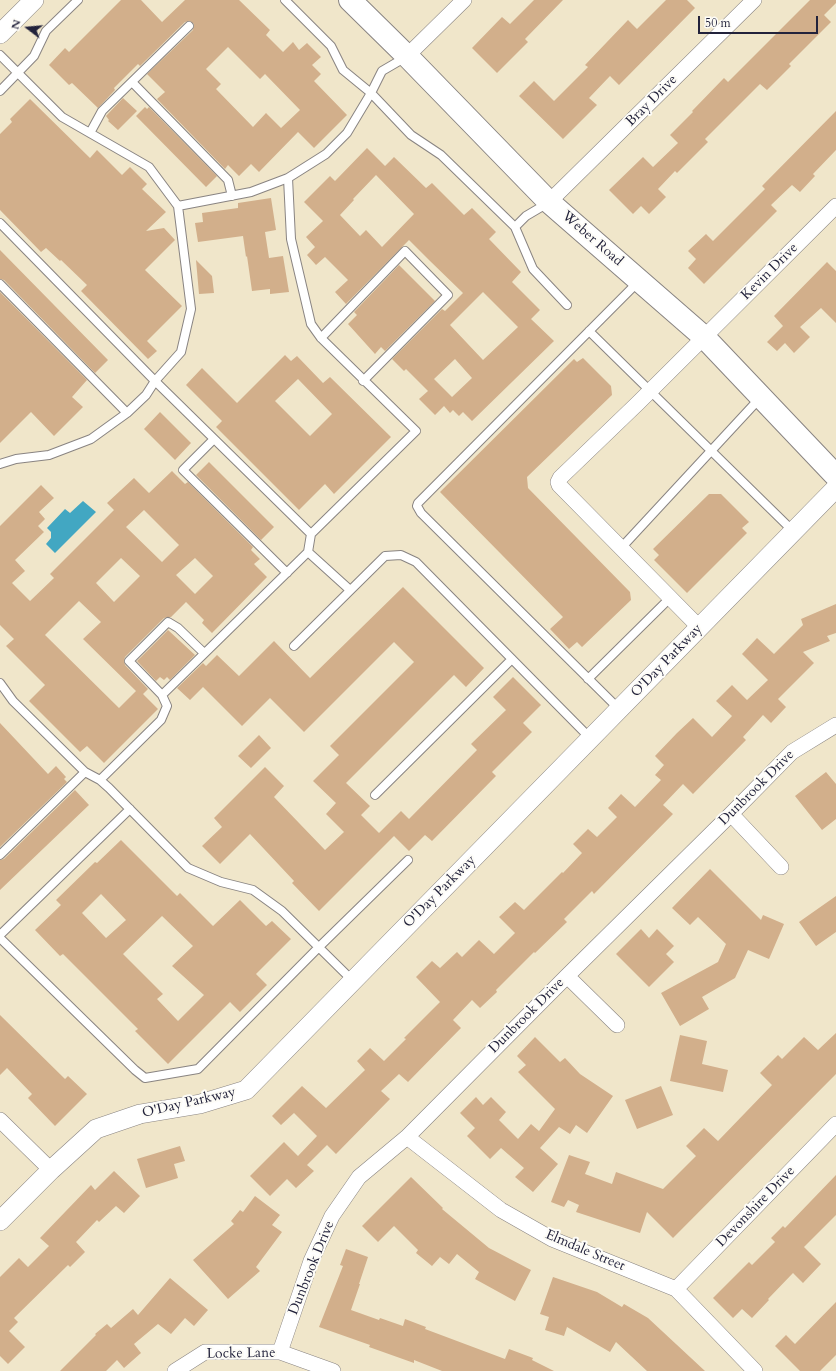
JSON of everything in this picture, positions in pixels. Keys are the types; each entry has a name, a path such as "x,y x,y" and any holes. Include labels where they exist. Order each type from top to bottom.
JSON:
{"main road":[{"name":"Weber Road","path":"350,0 550,202 704,337 836,476"}],"street":[{"path":"0,34 34,0"},
{"path":"407,56 464,0"},
{"name":"Bray Drive","path":"550,202 754,0"},
{"name":"Kevin Drive","path":"622,548 559,485 558,482 560,478 650,391 836,206"},
{"name":"O'Day Parkway","path":"0,1221 50,1170 96,1129 140,1114 200,1104 246,1090 836,488"},
{"path":"622,548 700,628"},
{"name":"Dunbrook Drive","path":"280,1352 311,1261 332,1216 359,1177 407,1137 792,752 836,725"},
{"path":"731,814 781,867"},
{"path":"567,976 617,1025"},
{"path":"0,1120 50,1170"},
{"name":"Devonshire Drive","path":"676,1289 836,1124"},
{"name":"Elmdale Street","path":"407,1137 501,1210 552,1239 676,1289 755,1371"},
{"name":"Locke Lane","path":"175,1371 205,1352 280,1352 333,1371"}],"lane":[{"path":"0,91 34,56 46,31 78,0"},
{"path":"285,0 331,46 343,70 371,93 411,135 441,154 515,227 533,269 567,305"},
{"path":"90,133 102,111 189,26"},
{"path":"0,55 62,117 149,167 178,206 191,309 181,352 155,381 146,395 126,413 91,439 49,455 16,459 0,464"},
{"path":"178,206 252,192 288,178 326,154 348,133 382,71 407,56"},
{"path":"132,82 228,180 232,196"},
{"path":"162,695 308,552 311,534 416,431 363,381 321,338 311,324 292,239 288,178"},
{"path":"515,227 526,216 550,202"},
{"path":"0,224 155,381 311,534"},
{"path":"321,338 405,251 448,294 363,381"},
{"path":"620,710 420,513 417,506 418,503 639,281"},
{"path":"0,284 126,413"},
{"path":"589,332 794,532"},
{"path":"622,548 761,397"},
{"path":"214,439 183,470 287,573"},
{"path":"308,552 350,590"},
{"path":"294,646 385,556 401,555 416,562 591,739"},
{"path":"588,679 670,598"},
{"path":"100,780 161,720 167,706 162,695 129,661 168,622 178,628 204,653"},
{"path":"374,795 512,659"},
{"path":"0,684 13,701 85,772 100,780 188,868 221,882 253,890 282,911 353,981"},
{"path":"0,855 85,772"},
{"path":"130,809 0,936 135,1070 145,1078 198,1070 319,947 408,860"}],"water":[{"path":"83,501 96,512 55,553 46,544 51,538 51,532 47,528 65,509 70,513"}],"building":[{"path":"121,0 141,0 162,22 185,0 239,0 270,30 266,35 283,52 293,42 299,50 307,43 321,57 312,65 321,74 314,81 347,115 314,148 298,132 259,172 251,164 239,176 228,165 225,169 157,99 165,92 147,74 193,30 194,24 190,21 185,22 140,66 138,64 114,88 115,90 98,108 72,83 69,85 49,65 65,48 69,52","holes":["228,47 260,79 265,74 300,110 281,128 266,113 253,127 216,89 221,84 206,69"]},
{"path":"534,0 563,0 525,39 528,42 497,73 472,48 502,17 510,24"},
{"path":"666,0 687,0 695,8 619,85 610,76 589,98 597,105 563,139 519,96 534,81 554,101 588,67 585,65 628,20 637,29"},
{"path":"810,0 836,0 836,3 824,15 831,22 789,64 791,66 767,90 760,84 705,139 708,142 677,173 675,171 658,189 666,197 649,214 641,206 633,214 609,190 643,157 653,167 678,143 670,135 693,112 692,111 724,78 728,82"},
{"path":"123,98 137,111 118,130 108,121 109,120 106,116"},
{"path":"30,99 90,158 97,150 122,175 130,167 147,184 142,189 166,212 146,231 164,228 175,240 145,270 182,306 147,341 157,351 148,359 81,291 87,285 46,248 41,252 0,210 0,134 12,122 10,119"},
{"path":"145,107 147,109 149,107 217,176 206,187 136,116"},
{"path":"836,111 836,150 813,174 815,176 800,192 792,185 771,205 777,211 704,284 688,268 696,259 688,251 706,234 713,241 765,189 762,186"},
{"path":"367,148 385,166 394,157 426,188 432,183 464,215 472,208 496,232 489,239 521,272 512,282 540,310 531,319 554,341 472,421 463,412 459,416 453,410 450,413 444,406 435,415 419,399 428,391 406,369 404,371 392,359 442,309 445,311 463,293 409,240 346,304 335,292 348,280 325,257 316,265 307,255 315,247 306,237 323,221 304,202 330,176 335,181","holes":["376,175 414,214 382,247 366,230 360,236 340,215","483,292 518,327 483,360 450,325","455,359 472,378 452,397 434,379"]},
{"path":"271,198 276,230 265,232 269,258 283,256 289,292 270,294 270,289 252,291 243,236 198,242 195,223 203,222 202,213 238,208 238,203"},
{"path":"0,250 108,360 95,373 4,280 0,279"},
{"path":"196,260 212,276 214,293 199,294"},
{"path":"827,262 836,271 836,323 821,308 800,327 810,337 794,353 785,343 777,351 767,342 783,326 774,316"},
{"path":"399,265 435,301 385,351 381,347 375,354 348,324 357,315 354,312"},
{"path":"0,292 87,380 72,397 83,407 54,436 31,412 0,443"},
{"path":"285,355 291,361 297,356 323,383 330,377 391,437 334,494 325,484 299,510 216,427 222,421 186,385 202,368 237,403","holes":["298,379 332,414 310,436 275,401"]},
{"path":"583,358 611,386 612,395 527,477 528,488 630,592 631,600 582,647 577,642 569,649 550,629 563,617 440,492 574,359 577,362"},
{"path":"160,412 191,443 175,460 144,429"},
{"path":"209,462 274,527 261,540 196,475"},
{"path":"172,471 185,484 188,482 253,547 251,550 260,559 254,564 267,577 212,633 202,623 204,620 186,602 171,617 164,618 125,657 125,665 148,689 143,694 158,709 104,763 87,746 80,752 29,701 45,685 6,646 14,639 0,625 0,526 41,485 54,498 39,512 45,519 38,526 44,532 15,560 25,571 12,583 30,601 54,578 50,574 114,510 107,503 134,478 149,493","holes":["144,510 179,545 162,562 126,527","121,558 140,576 114,602 96,583","195,558 213,576 195,594 176,575","79,601 101,622 83,639 136,691 119,708 45,635"]},
{"path":"709,494 721,494 749,522 742,528 747,533 687,593 654,560 659,555 653,549"},
{"path":"403,587 484,668 466,687 454,675 346,783 370,806 361,815 379,833 401,811 409,819 477,750 471,744 506,710 493,697 513,677 541,705 523,723 532,732 492,772 496,776 432,841 425,835 409,851 394,836 319,911 292,883 294,881 250,834 220,864 202,846 222,827 214,818 265,767 284,786 274,797 325,850 344,832 326,814 336,803 313,781 339,755 330,746 414,662 394,642 304,732 270,698 242,726 203,687 190,700 177,688 203,663 206,666 217,655 239,676 274,641 310,678"},
{"path":"836,604 836,633 827,636 830,641 803,652 814,663 778,699 786,707 771,723 763,715 743,737 746,740 693,794 683,784 663,805 673,814 594,894 592,891 564,919 567,922 535,953 534,952 480,1008 472,1000 453,1020 461,1028 408,1082 399,1074 381,1091 390,1099 336,1154 327,1145 307,1165 314,1171 296,1188 287,1179 270,1196 250,1176 284,1142 298,1156 317,1136 294,1113 281,1125 272,1116 302,1086 326,1108 365,1070 357,1061 370,1048 384,1061 406,1039 404,1038 440,1002 416,977 432,961 440,968 457,952 462,957 479,940 494,954 515,933 499,917 515,902 524,910 562,872 563,873 582,853 573,844 588,829 597,837 617,817 608,808 621,794 635,807 661,780 655,775 664,765 655,756 677,733 693,718 712,737 732,716 716,701 732,685 747,700 768,680 742,654 757,638 774,654 803,625 801,619"},
{"path":"168,630 195,655 170,680 167,677 164,680 160,677 156,681 137,661"},
{"path":"0,723 48,774 56,766 66,777 64,779 67,782 0,847"},
{"path":"259,735 271,748 251,768 238,756"},
{"path":"826,772 836,784 836,819 822,830 795,796"},
{"path":"75,790 89,805 0,890 0,860 4,859"},
{"path":"121,840 177,896 180,893 213,926 240,900 266,926 272,921 291,939 256,974 267,985 240,1012 230,1002 168,1064 135,1031 138,1029 63,954 60,956 35,930 61,905 56,900 95,862 97,863","holes":["101,894 126,920 106,938 82,913","162,916 193,946 172,966 204,995 178,1021 157,999 163,994 123,954"]},
{"path":"710,869 761,920 763,915 784,924 769,959 748,950 735,978 702,997 709,1009 680,1026 661,993 718,962 726,944 698,917 690,925 672,908"},
{"path":"836,896 836,932 816,946 799,922"},
{"path":"641,929 649,938 657,929 674,946 666,954 674,962 649,987 616,954"},
{"path":"0,1015 65,1079 68,1076 87,1094 55,1126 28,1098 32,1094 7,1068 0,1075"},
{"path":"836,1033 836,1074 673,1238 647,1212 640,1233 576,1212 579,1205 568,1200 564,1207 551,1202 569,1155 590,1162 585,1174 612,1184 616,1172 663,1189 696,1156 686,1146 704,1128 718,1141 772,1085 760,1073 778,1055 782,1059 804,1037 818,1050"},
{"path":"680,1035 707,1041 702,1064 728,1070 723,1092 670,1081"},
{"path":"535,1037 560,1062 565,1058 580,1074 613,1096 587,1133 576,1125 570,1134 559,1127 540,1148 558,1164 533,1192 515,1177 524,1168 501,1148 490,1159 467,1136 475,1128 460,1113 476,1097 483,1105 491,1097 506,1112 499,1120 518,1139 531,1124 539,1131 555,1109 518,1072 526,1065 517,1056"},
{"path":"661,1086 673,1115 637,1129 625,1100"},
{"path":"180,1146 185,1161 174,1164 178,1178 146,1188 137,1159"},
{"path":"114,1171 140,1196 124,1213 116,1206 99,1222 97,1220 76,1242 85,1252 70,1267 68,1265 14,1318 18,1322 9,1331 25,1347 8,1364 0,1356 0,1277 19,1258 28,1267 49,1246 40,1238 91,1185 95,1190"},
{"path":"836,1175 836,1215 804,1247 821,1264 803,1283 793,1273 752,1318 742,1309 733,1318 713,1298 749,1262 752,1265 775,1242 771,1238 783,1226 785,1228"},
{"path":"411,1177 443,1208 442,1209 489,1248 531,1270 515,1301 475,1279 479,1272 457,1254 449,1264 440,1257 432,1266 416,1253 418,1250 394,1226 378,1242 362,1226"},
{"path":"255,1196 280,1215 272,1225 282,1232 256,1267 260,1271 228,1299 193,1260 234,1224 231,1221 240,1210 243,1212"},
{"path":"346,1249 368,1257 351,1310 379,1320 380,1318 403,1326 405,1319 426,1327 425,1329 505,1359 509,1349 533,1358 532,1360 554,1371 442,1371 414,1360 414,1363 369,1347 370,1345 319,1327 343,1266 340,1265"},
{"path":"553,1277 597,1292 622,1307 624,1304 648,1318 705,1371 647,1371 616,1342 610,1352 567,1327 564,1336 545,1330 549,1317 540,1314"},
{"path":"170,1278 208,1310 194,1326 185,1318 171,1334 158,1324 134,1344 141,1353 124,1368 117,1360 106,1371 60,1371 96,1335 95,1334 107,1324 111,1328 133,1309 138,1315"},
{"path":"836,1302 836,1355 820,1371 800,1371 775,1346 786,1335 795,1344"}]}
